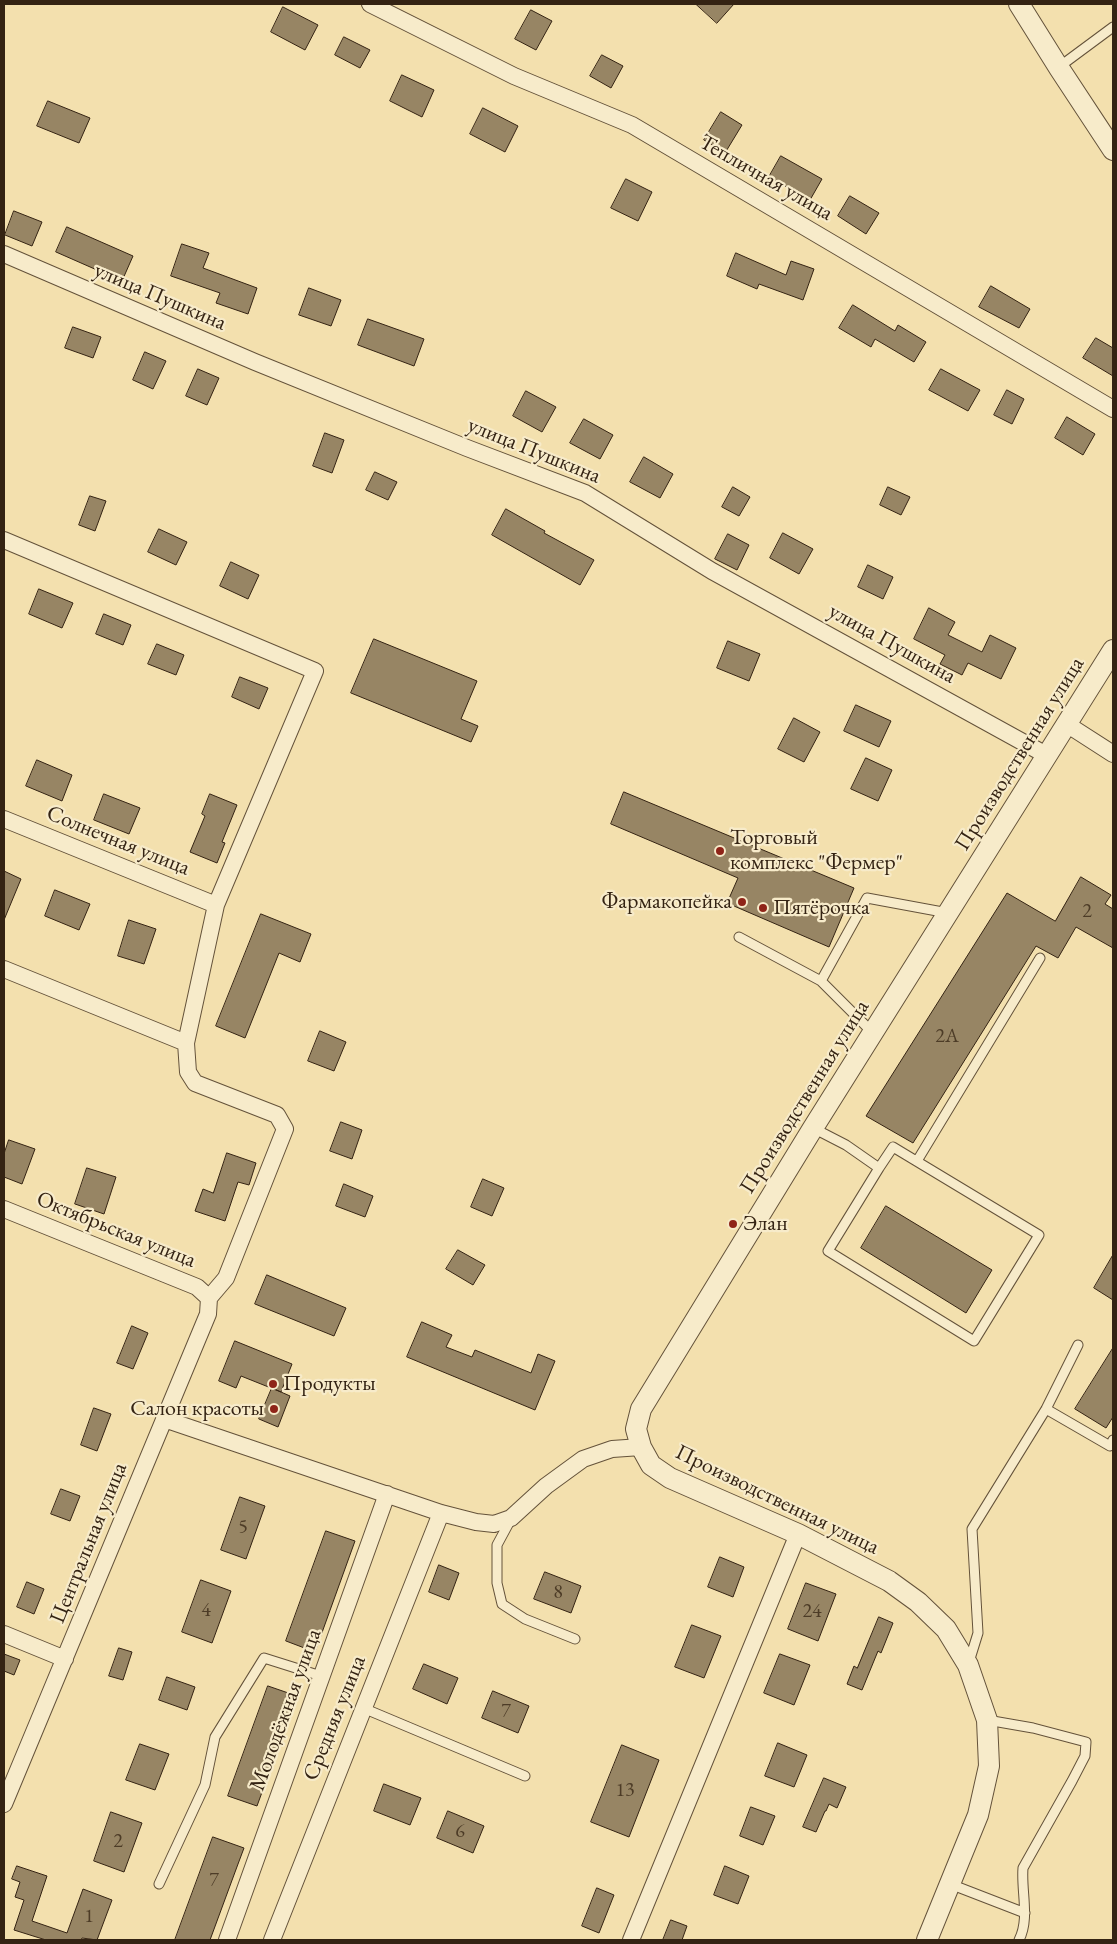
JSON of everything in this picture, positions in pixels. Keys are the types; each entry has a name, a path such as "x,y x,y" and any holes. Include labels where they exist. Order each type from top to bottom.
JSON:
{"street":[{"path":"1019,4 1058,68 1113,150"},
{"name":"Тепличная улица","path":"377,7 514,76 632,125 1113,409"},
{"name":"улица Пушкина","path":"4,254 255,362 467,448 585,493 712,571 1048,756"},
{"path":"4,540 315,671 216,905 186,1043 188,1072 195,1083 277,1115 285,1129 226,1278 209,1298"},
{"name":"Производственная улица","path":"927,1940 978,1815 989,1766 987,1720 968,1665 946,1629 918,1602 889,1582 798,1534 670,1478 651,1465 641,1447 636,1429 641,1409 813,1128 1068,725 1113,650"},
{"path":"1068,725 1113,754"},
{"name":"Солнечная улица","path":"4,819 216,905"},
{"path":"4,970 186,1043"},
{"name":"Октябрьская улица","path":"4,1209 197,1287 209,1298"},
{"name":"Центральная улица","path":"4,1804 208,1314 209,1298"},
{"path":"164,1419 441,1513 476,1522 494,1524 511,1518 546,1486 583,1458 612,1449 641,1447"},
{"name":"Молодёжная улица","path":"227,1940 387,1494"},
{"name":"Средняя улица","path":"272,1940 441,1513"},
{"path":"630,1940 798,1534"},
{"path":"4,1634 65,1659"}],"lane":[{"path":"1058,68 1113,27"},
{"path":"821,981 866,898 949,913"},
{"path":"738,937 821,981 873,1033"},
{"path":"917,1161 1040,958"},
{"path":"813,1128 846,1145 879,1168"},
{"path":"893,1147 1039,1235 974,1341 828,1251 879,1168 893,1147"},
{"path":"968,1665 978,1632 972,1529 1046,1409 1078,1345"},
{"path":"1046,1409 1110,1446 1113,1440"},
{"path":"511,1518 497,1545 497,1583 502,1604 525,1619 575,1639"},
{"path":"159,1884 204,1785 215,1737 264,1658 322,1676"},
{"path":"363,1708 525,1776"},
{"path":"987,1720 1033,1728 1086,1742 1085,1756 1023,1868 1024,1932 1019,1940"},
{"path":"950,1884 1024,1912"}],"building":[{"path":"696,4 734,4 717,23"},
{"path":"283,7 318,25 305,50 271,32"},
{"path":"531,10 552,21 536,50 515,39"},
{"path":"344,37 370,50 360,68 335,55"},
{"path":"602,55 623,66 611,88 590,76"},
{"path":"402,75 434,90 422,117 390,101"},
{"path":"48,101 90,118 79,143 37,126"},
{"path":"483,108 518,126 505,152 470,134"},
{"path":"721,112 742,125 725,153 704,140"},
{"path":"781,156 822,179 810,200 769,177"},
{"path":"626,179 652,192 638,221 611,208"},
{"path":"850,196 879,213 866,234 838,216"},
{"path":"14,211 42,222 32,246 5,235"},
{"path":"67,227 133,256 122,281 56,252"},
{"path":"182,244 209,253 203,268 257,288 248,314 216,303 220,293 171,276"},
{"path":"736,253 786,275 791,261 814,269 803,300 759,284 757,289 727,276"},
{"path":"991,286 1030,309 1019,328 979,307"},
{"path":"309,288 341,300 331,326 299,315"},
{"path":"853,305 895,331 898,325 926,342 914,362 875,339 871,347 839,328"},
{"path":"368,319 424,339 414,366 358,345"},
{"path":"73,327 101,337 93,358 65,348"},
{"path":"1096,338 1113,348 1113,376 1083,358"},
{"path":"145,352 166,361 153,389 133,380"},
{"path":"198,369 219,378 207,405 186,396"},
{"path":"941,369 980,390 968,411 929,390"},
{"path":"1007,390 1024,399 1012,424 994,415"},
{"path":"526,391 556,407 542,432 513,416"},
{"path":"1067,417 1095,434 1083,455 1055,438"},
{"path":"584,419 613,435 600,459 570,443"},
{"path":"325,433 344,440 332,473 313,466"},
{"path":"644,457 673,474 660,498 630,482"},
{"path":"375,472 397,482 388,500 366,490"},
{"path":"733,487 750,497 739,516 722,507"},
{"path":"888,487 910,497 901,515 880,505"},
{"path":"90,496 106,501 95,531 79,525"},
{"path":"506,509 545,531 544,533 594,560 580,585 492,535"},
{"path":"159,529 187,542 176,565 148,552"},
{"path":"783,533 813,549 799,574 770,558"},
{"path":"728,534 749,545 737,570 715,559"},
{"path":"231,562 259,575 248,599 220,586"},
{"path":"868,565 893,577 883,599 858,587"},
{"path":"39,589 73,603 62,628 29,614"},
{"path":"929,608 955,622 948,635 982,652 990,635 1016,648 1001,679 968,663 962,675 940,664 945,655 914,639"},
{"path":"104,614 131,625 123,645 96,634"},
{"path":"374,639 477,681 461,719 478,726 471,742 351,693"},
{"path":"728,641 760,654 749,681 717,668"},
{"path":"157,644 184,655 176,675 148,664"},
{"path":"240,677 268,688 259,709 232,697"},
{"path":"856,705 891,721 879,747 844,731"},
{"path":"794,718 820,732 804,762 778,749"},
{"path":"866,758 892,770 878,801 851,789"},
{"path":"37,760 72,775 62,801 26,786"},
{"name":"Торговый комплекс \"Фермер\"","path":"624,792 854,888 829,947 727,903 738,878 611,824"},
{"path":"104,794 140,808 129,834 94,820"},
{"path":"210,794 237,805 222,842 225,843 217,863 190,852 205,816 202,814"},
{"path":"4,871 21,879 4,920"},
{"path":"1081,877 1111,895 1105,904 1113,909 1113,948 1076,927 1058,958 1036,946 913,1143 866,1116 1007,893 1055,921"},
{"path":"55,890 90,904 79,930 45,916"},
{"path":"261,914 311,934 300,962 279,953 245,1038 216,1026"},
{"path":"129,920 156,929 144,964 118,956"},
{"path":"320,1031 346,1042 334,1071 308,1061"},
{"path":"341,1122 362,1130 352,1159 330,1151"},
{"path":"9,1140 35,1149 22,1184 4,1177 4,1154"},
{"path":"227,1153 256,1163 249,1185 238,1182 225,1221 195,1211 203,1189 213,1193"},
{"path":"87,1168 116,1177 104,1214 75,1204"},
{"path":"483,1179 504,1188 492,1216 471,1207"},
{"path":"344,1184 373,1196 365,1217 336,1206"},
{"path":"886,1206 992,1270 966,1313 861,1248"},
{"path":"458,1250 485,1265 473,1285 446,1269"},
{"path":"1113,1255 1113,1300 1094,1288"},
{"path":"267,1275 346,1308 334,1336 255,1304"},
{"path":"422,1322 452,1335 446,1347 472,1357 475,1350 531,1373 538,1354 555,1361 535,1410 407,1357"},
{"path":"132,1326 148,1333 133,1369 117,1363"},
{"name":"Продукты","path":"235,1341 292,1364 281,1392 241,1376 236,1388 219,1381"},
{"path":"1113,1348 1113,1417 1106,1428 1075,1409"},
{"path":"272,1388 290,1396 278,1427 259,1419"},
{"path":"94,1408 111,1414 97,1451 81,1445"},
{"path":"61,1489 80,1496 70,1521 51,1514"},
{"path":"240,1497 265,1506 246,1559 221,1550"},
{"path":"326,1531 355,1541 315,1652 286,1641"},
{"path":"720,1557 744,1567 733,1597 708,1587"},
{"path":"439,1565 459,1573 449,1600 429,1592"},
{"path":"545,1572 581,1586 571,1613 534,1599"},
{"path":"201,1580 231,1591 212,1643 182,1632"},
{"path":"27,1582 44,1589 34,1614 17,1607"},
{"path":"806,1583 836,1594 818,1641 788,1629"},
{"path":"879,1617 893,1623 881,1653 878,1651 862,1690 847,1684 854,1666 857,1668"},
{"path":"692,1625 721,1636 704,1678 675,1667"},
{"path":"119,1648 132,1652 123,1680 109,1676"},
{"path":"4,1654 20,1660 14,1675 4,1671"},
{"path":"780,1654 810,1665 794,1705 764,1693"},
{"path":"424,1664 458,1678 447,1704 413,1689"},
{"path":"167,1677 195,1687 187,1710 159,1700"},
{"path":"268,1686 297,1696 257,1806 228,1796"},
{"path":"493,1691 529,1706 518,1733 482,1718"},
{"path":"778,1743 807,1755 794,1787 765,1776"},
{"path":"140,1744 169,1754 155,1790 126,1780"},
{"path":"622,1745 659,1760 629,1837 591,1822"},
{"path":"824,1778 846,1787 837,1808 829,1804 816,1832 803,1827"},
{"path":"384,1784 421,1798 410,1825 374,1811"},
{"path":"751,1807 775,1816 763,1845 740,1836"},
{"path":"448,1811 484,1826 473,1853 437,1838"},
{"path":"111,1812 142,1823 124,1872 94,1861"},
{"path":"213,1837 244,1848 210,1940 175,1940"},
{"path":"17,1866 47,1876 32,1921 67,1933 83,1889 112,1900 97,1940 82,1938 81,1940 46,1940 14,1930 24,1900 15,1897 20,1882 12,1879"},
{"path":"725,1866 749,1876 738,1904 714,1895"},
{"path":"597,1888 614,1895 599,1933 582,1926"},
{"path":"671,1920 687,1926 682,1940 663,1940"}],"place":[{"name":"Торговый комплекс \"Фермер\"","path":"720,851"},
{"name":"Фармакопейка","path":"742,902"},
{"name":"Пятёрочка","path":"763,908"},
{"name":"Элан","path":"733,1224"},
{"name":"Продукты","path":"273,1384"},
{"name":"Салон красоты","path":"274,1409"}]}
